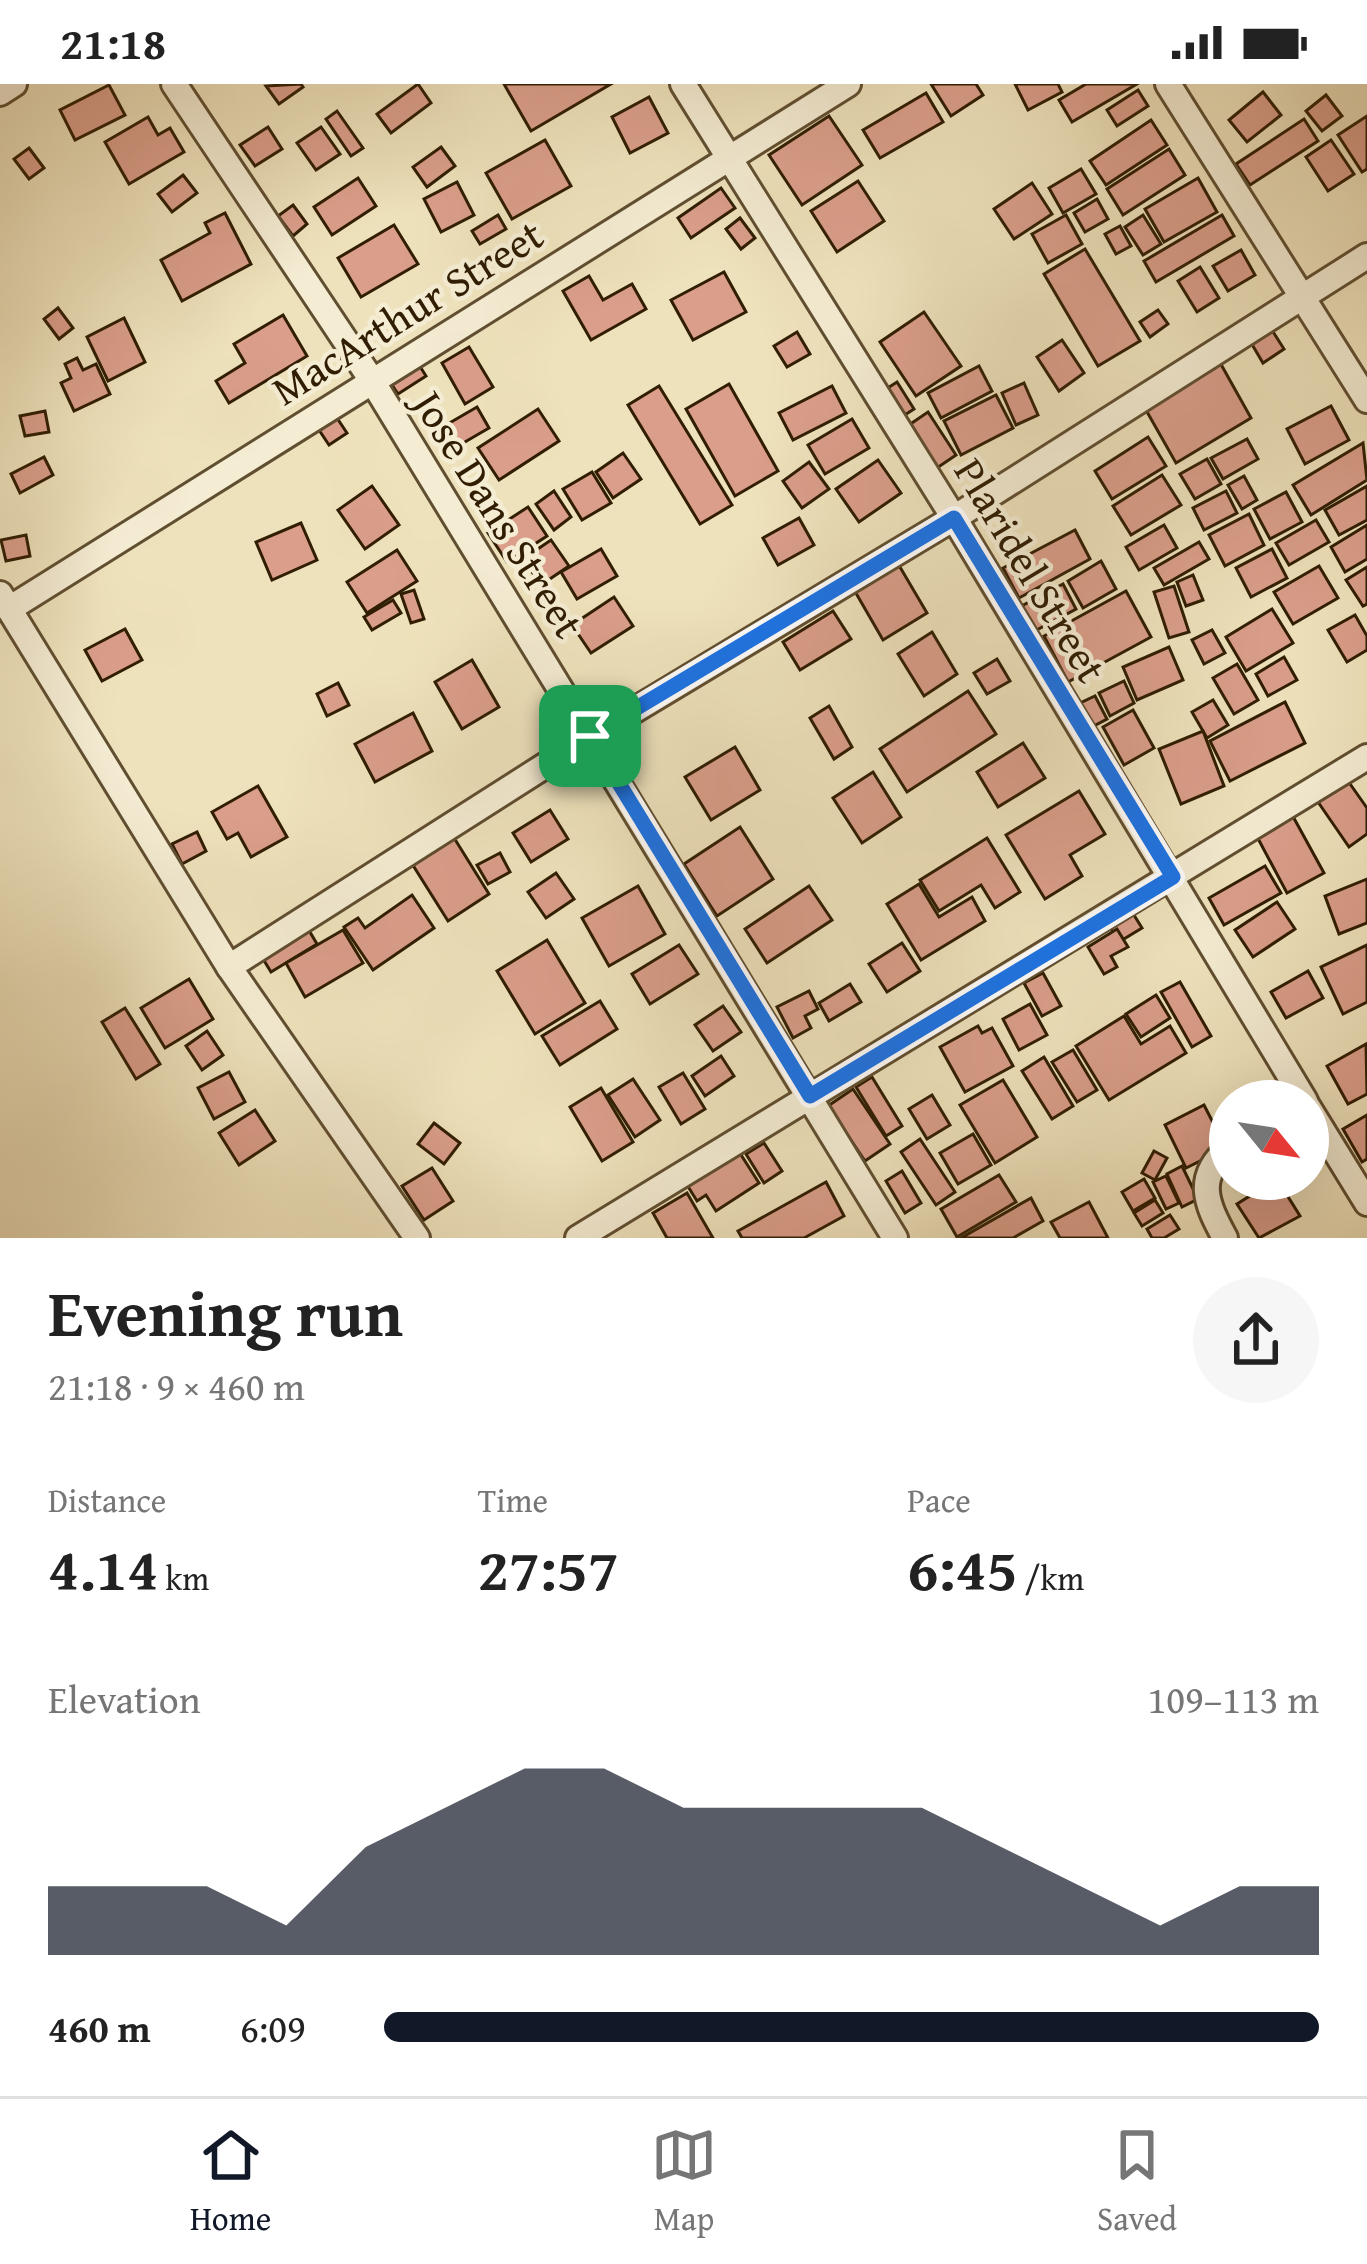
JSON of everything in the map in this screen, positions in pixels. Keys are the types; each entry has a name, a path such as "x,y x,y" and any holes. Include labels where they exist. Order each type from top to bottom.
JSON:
{"street":[{"path":"0,93 14,84"},
{"name":"Jose Dans Street","path":"174,84 371,380 895,1238"},
{"name":"Plaridel Street","path":"683,84 1173,877 1289,1080"},
{"name":"MacArthur Street","path":"4,602 848,84"},
{"path":"1168,84 1367,400"},
{"path":"230,967 590,736 954,518 1367,256"},
{"path":"4,602 230,967 418,1238"},
{"path":"578,1238 1367,757"},
{"name":"Plaridel Street","path":"1329,1144 1367,1203"},
{"path":"1209,1172 1205,1202 1225,1238"}],"building":[{"path":"301,84 279,104 266,86"},
{"path":"418,84 431,103 391,133 377,114"},
{"path":"504,84 611,84 531,131"},
{"path":"931,84 976,84 983,95 951,116"},
{"path":"1015,84 1058,84 1062,92 1028,110"},
{"path":"1086,84 1137,84 1072,122 1059,100"},
{"path":"109,85 125,115 75,140 60,110"},
{"path":"1138,90 1148,106 1117,126 1107,110"},
{"path":"1263,92 1281,115 1247,142 1229,120"},
{"path":"926,93 943,122 880,158 863,130"},
{"path":"1326,95 1342,116 1322,131 1306,111"},
{"path":"649,97 668,133 630,153 612,117"},
{"path":"337,111 363,148 351,156 326,119"},
{"path":"829,116 862,165 802,205 769,155"},
{"path":"1367,116 1367,169 1362,172 1338,135"},
{"path":"148,117 158,135 170,128 184,152 129,184 105,142"},
{"path":"1304,119 1318,141 1250,185 1236,164"},
{"path":"1151,120 1167,145 1106,185 1090,161"},
{"path":"268,127 282,149 255,166 240,145"},
{"path":"321,127 340,154 316,170 297,143"},
{"path":"545,140 571,186 512,219 486,173"},
{"path":"1331,140 1354,174 1328,191 1306,157"},
{"path":"441,147 455,166 427,187 413,167"},
{"path":"29,148 44,168 29,179 14,159"},
{"path":"1169,149 1185,175 1123,215 1107,189"},
{"path":"1081,169 1096,194 1063,213 1049,188"},
{"path":"183,175 197,193 172,212 158,194"},
{"path":"358,178 376,206 332,235 314,207"},
{"path":"1198,178 1217,212 1164,242 1145,209"},
{"path":"858,181 884,221 837,252 811,211"},
{"path":"457,182 474,215 441,232 424,199"},
{"path":"1032,183 1052,214 1014,239 994,209"},
{"path":"721,188 735,208 691,238 678,218"},
{"path":"1097,199 1108,219 1085,232 1074,213"},
{"path":"293,205 307,224 293,236 278,216"},
{"path":"225,213 251,264 182,301 161,260 210,233 205,223"},
{"path":"498,215 506,229 480,244 472,231"},
{"path":"1066,215 1082,244 1048,263 1032,234"},
{"path":"1143,215 1161,244 1143,255 1125,227"},
{"path":"1222,215 1234,236 1156,282 1144,261"},
{"path":"740,218 755,238 741,249 726,229"},
{"path":"394,225 418,264 361,297 338,258"},
{"path":"1120,226 1131,246 1116,254 1105,234"},
{"path":"1085,249 1140,341 1098,366 1044,274"},
{"path":"1241,250 1255,275 1228,291 1213,266"},
{"path":"1200,267 1219,298 1197,312 1178,281"},
{"path":"724,272 746,312 693,340 671,300"},
{"path":"589,276 603,300 632,284 646,309 591,340 563,291"},
{"path":"58,308 73,328 59,339 44,319"},
{"path":"1158,310 1168,324 1150,337 1140,322"},
{"path":"924,312 961,366 916,396 880,342"},
{"path":"283,315 307,356 229,403 216,381 245,363 234,344"},
{"path":"124,318 145,362 108,381 87,337"},
{"path":"1270,327 1284,349 1263,363 1250,341"},
{"path":"797,332 810,354 787,367 774,346"},
{"path":"1062,340 1084,373 1059,391 1037,357"},
{"path":"469,347 493,387 465,404 442,363"},
{"path":"414,357 426,376 398,394 386,376"},
{"path":"77,358 83,370 96,364 110,394 74,411 61,383 71,378 65,364"},
{"path":"1218,359 1251,418 1176,463 1142,403"},
{"path":"979,366 992,391 941,418 928,393"},
{"path":"897,382 914,409 897,420 880,393"},
{"path":"1024,383 1038,415 1016,425 1002,393"},
{"path":"729,384 778,471 735,496 686,409"},
{"path":"659,386 732,505 700,524 628,405"},
{"path":"832,386 846,413 793,440 779,413"},
{"path":"996,395 1013,428 961,455 944,421"},
{"path":"1331,406 1349,440 1305,464 1287,429"},
{"path":"477,407 489,428 458,446 446,425"},
{"path":"538,409 559,441 499,480 478,448"},
{"path":"45,411 49,432 25,436 20,416"},
{"path":"928,412 956,455 937,468 909,425"},
{"path":"335,415 347,433 329,445 317,427"},
{"path":"852,419 869,448 825,474 808,445"},
{"path":"1148,437 1166,466 1112,499 1095,471"},
{"path":"1247,439 1258,459 1223,479 1211,458"},
{"path":"1363,443 1367,480 1311,515 1293,485"},
{"path":"623,453 641,479 613,498 596,472"},
{"path":"44,457 53,475 20,493 11,474"},
{"path":"1207,459 1221,484 1195,499 1180,474"},
{"path":"878,460 901,493 859,522 836,489"},
{"path":"809,462 829,489 802,508 783,481"},
{"path":"592,472 611,503 582,520 563,489"},
{"path":"1162,475 1181,505 1131,535 1113,506"},
{"path":"1244,476 1257,500 1242,509 1228,485"},
{"path":"372,486 399,525 365,549 338,510"},
{"path":"1367,486 1367,520 1339,535 1325,510"},
{"path":"554,491 571,517 554,530 536,504"},
{"path":"1226,491 1237,513 1204,530 1193,508"},
{"path":"1286,492 1302,522 1270,539 1254,509"},
{"path":"528,507 547,536 507,562 488,533"},
{"path":"1249,514 1264,545 1225,566 1209,535"},
{"path":"799,518 814,545 778,565 763,538"},
{"path":"1316,520 1329,542 1289,565 1276,543"},
{"path":"301,523 317,560 272,580 256,542"},
{"path":"1164,525 1177,548 1139,570 1126,547"},
{"path":"1367,525 1367,559 1345,572 1331,547"},
{"path":"1075,530 1090,559 1019,598 1003,568"},
{"path":"26,535 30,556 6,561 1,540"},
{"path":"551,540 569,566 541,585 523,559"},
{"path":"1199,542 1209,559 1164,585 1154,568"},
{"path":"601,549 617,576 577,599 561,572"},
{"path":"1272,549 1287,578 1251,597 1236,568"},
{"path":"397,550 417,581 367,613 347,582"},
{"path":"1101,561 1116,589 1083,608 1068,581"},
{"path":"897,562 927,613 883,640 853,588"},
{"path":"1319,566 1338,598 1293,624 1274,592"},
{"path":"1367,567 1367,604 1363,606 1346,580"},
{"path":"1193,575 1203,600 1186,606 1177,582"},
{"path":"1063,584 1076,609 1031,633 1018,608"},
{"path":"1174,586 1189,632 1169,638 1154,592"},
{"path":"414,590 424,619 411,623 401,594"},
{"path":"1126,591 1151,637 1068,682 1044,636"},
{"path":"614,597 633,626 591,653 572,625"},
{"path":"393,600 401,613 372,630 364,617"},
{"path":"1272,609 1293,643 1246,671 1226,637"},
{"path":"833,611 851,639 800,670 783,642"},
{"path":"1355,615 1367,636 1367,650 1347,662 1328,630"},
{"path":"125,629 142,660 102,681 85,650"},
{"path":"1212,630 1225,653 1204,664 1192,640"},
{"path":"932,632 957,674 924,696 898,654"},
{"path":"1169,647 1183,680 1137,700 1123,667"},
{"path":"1284,657 1297,680 1268,696 1256,674"},
{"path":"997,659 1010,681 987,694 974,673"},
{"path":"472,660 499,707 462,729 435,682"},
{"path":"1237,664 1258,700 1234,714 1213,678"},
{"path":"1124,681 1134,703 1110,716 1099,693"},
{"path":"338,683 349,705 327,716 317,694"},
{"path":"968,691 996,734 907,792 880,749"},
{"path":"1095,696 1107,719 1088,729 1076,705"},
{"path":"1213,700 1228,725 1207,738 1192,712"},
{"path":"1285,702 1305,743 1230,781 1210,741"},
{"path":"829,706 852,747 834,759 810,718"},
{"path":"1133,710 1154,748 1124,765 1103,727"},
{"path":"413,713 432,751 375,782 355,744"},
{"path":"1203,731 1224,786 1181,804 1159,749"},
{"path":"1023,743 1045,778 998,807 977,772"},
{"path":"735,747 760,790 711,820 685,777"},
{"path":"873,772 901,817 862,843 833,798"},
{"path":"1348,781 1367,808 1367,834 1349,847 1318,802"},
{"path":"258,786 287,837 251,857 238,833 227,839 212,812"},
{"path":"1079,791 1105,834 1070,855 1082,876 1045,899 1006,835"},
{"path":"550,810 568,839 531,862 513,833"},
{"path":"1290,811 1324,873 1287,893 1254,831"},
{"path":"740,827 773,879 717,916 684,864"},
{"path":"197,832 206,851 182,864 172,844"},
{"path":"451,833 489,894 448,921 409,859"},
{"path":"987,838 1020,892 995,908 981,885 939,911 920,880"},
{"path":"500,853 510,872 488,884 477,865"},
{"path":"1265,866 1281,893 1224,925 1209,898"},
{"path":"556,873 574,899 546,918 528,892"},
{"path":"1367,879 1367,923 1339,934 1325,896"},
{"path":"919,884 939,917 972,897 985,921 921,960 887,904"},
{"path":"638,886 665,934 609,966 582,918"},
{"path":"809,886 832,920 767,963 745,929"},
{"path":"412,895 434,928 373,970 344,927 358,918 365,928"},
{"path":"1277,902 1295,929 1253,957 1235,930"},
{"path":"1129,907 1142,928 1119,942 1106,920"},
{"path":"307,927 317,944 271,972 260,954"},
{"path":"1117,929 1128,947 1111,956 1117,967 1104,974 1088,947"},
{"path":"343,930 363,963 305,997 286,963"},
{"path":"547,940 585,1003 535,1034 497,971"},
{"path":"902,943 920,971 887,992 869,964"},
{"path":"679,945 698,974 650,1004 632,974"},
{"path":"1367,945 1367,1002 1343,1014 1321,967"},
{"path":"1308,971 1323,998 1286,1018 1271,992"},
{"path":"1043,973 1061,1006 1042,1016 1024,983"},
{"path":"189,979 213,1019 165,1048 141,1008"},
{"path":"1180,982 1211,1036 1192,1047 1161,992"},
{"path":"850,984 861,1002 829,1021 819,1003"},
{"path":"809,991 818,1009 805,1016 811,1028 793,1038 777,1007"},
{"path":"1156,995 1170,1018 1141,1037 1126,1014"},
{"path":"600,1001 617,1029 560,1065 542,1036"},
{"path":"1030,1004 1047,1035 1019,1050 1003,1019"},
{"path":"723,1006 741,1032 713,1051 695,1025"},
{"path":"125,1008 160,1064 136,1079 102,1022"},
{"path":"1124,1016 1141,1044 1170,1026 1186,1053 1109,1100 1076,1046"},
{"path":"978,1026 982,1033 992,1028 1013,1066 965,1092 940,1047"},
{"path":"207,1031 223,1055 202,1070 186,1046"},
{"path":"1366,1044 1367,1094 1348,1104 1327,1066"},
{"path":"1073,1050 1097,1090 1077,1102 1052,1062"},
{"path":"721,1056 734,1076 705,1096 692,1076"},
{"path":"1044,1057 1073,1106 1052,1119 1022,1071"},
{"path":"229,1072 245,1102 214,1119 198,1088"},
{"path":"683,1073 705,1109 681,1124 659,1087"},
{"path":"872,1077 902,1126 886,1136 856,1087"},
{"path":"633,1079 660,1120 635,1137 608,1095"},
{"path":"1003,1080 1037,1137 995,1163 960,1105"},
{"path":"601,1088 633,1142 602,1161 570,1107"},
{"path":"853,1089 890,1144 865,1161 828,1106"},
{"path":"932,1095 950,1125 927,1139 909,1109"},
{"path":"1204,1105 1209,1115 1209,1156 1186,1168 1165,1125"},
{"path":"255,1110 275,1141 239,1165 219,1133"},
{"path":"1367,1115 1367,1159 1362,1162 1343,1129"},
{"path":"434,1123 460,1143 444,1164 418,1144"},
{"path":"973,1134 991,1165 958,1184 940,1153"},
{"path":"920,1139 955,1192 936,1205 901,1152"},
{"path":"764,1143 782,1171 764,1183 746,1154"},
{"path":"736,1147 759,1183 716,1211 706,1195 697,1201 684,1180"},
{"path":"1154,1151 1167,1158 1155,1180 1142,1173"},
{"path":"1182,1166 1198,1199 1182,1207 1167,1174"},
{"path":"432,1168 453,1201 424,1220 402,1186"},
{"path":"902,1171 921,1203 905,1213 886,1181"},
{"path":"999,1175 1016,1202 957,1237 941,1209"},
{"path":"1166,1176 1179,1203 1166,1209 1153,1182"},
{"path":"1144,1179 1155,1198 1133,1211 1122,1192"},
{"path":"826,1182 844,1216 804,1238 742,1238 738,1231"},
{"path":"687,1193 713,1238 667,1238 653,1213"},
{"path":"1031,1198 1043,1221 1013,1238 961,1238"},
{"path":"1155,1200 1163,1213 1142,1226 1134,1213"},
{"path":"1290,1200 1300,1216 1259,1238 1237,1204"},
{"path":"1089,1202 1108,1238 1060,1238 1051,1222"},
{"path":"1170,1215 1179,1229 1164,1238 1152,1238 1147,1229"}],"route":[{"path":"954,518 1173,877 810,1096 590,736 954,518"}]}
